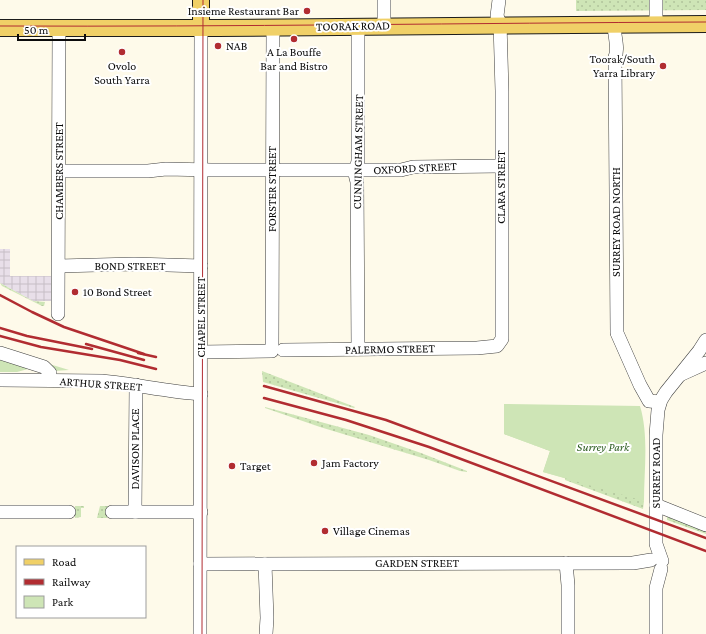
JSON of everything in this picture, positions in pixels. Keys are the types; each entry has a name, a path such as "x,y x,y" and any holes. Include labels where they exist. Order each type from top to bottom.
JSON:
{"main road":[{"name":"CHAPEL STREET","path":"201,0 201,28"},
{"name":"TOORAK ROAD","path":"0,28 273,28 500,24 706,24"}],"street":[{"path":"384,0 384,26"},
{"name":"CLARA STREET","path":"497,346 502,339 502,91 500,24 503,16 500,0"},
{"path":"656,0 656,24"},
{"name":"SURREY ROAD NORTH","path":"614,25 614,37 617,53 615,57 617,333 640,385 656,405"},
{"name":"CUNNINGHAM STREET","path":"358,26 358,161 355,174 357,182 358,349"},
{"name":"CHAMBERS STREET","path":"58,314 59,28"},
{"name":"CHAPEL STREET","path":"200,634 201,28"},
{"name":"FORSTER STREET","path":"273,28 277,170 278,351"},
{"name":"OXFORD STREET","path":"59,171 148,171 166,169 402,170 413,166 501,166"},
{"name":"BOND STREET","path":"59,266 134,264 201,266"},
{"path":"656,405 706,340"},
{"name":"PALERMO STREET","path":"201,352 477,348 497,346"},
{"path":"0,353 44,367 50,373"},
{"path":"680,375 706,363"},
{"name":"ARTHUR STREET","path":"0,380 102,381 201,394"},
{"name":"DAVISON PLACE","path":"135,512 136,385"},
{"name":"SURREY ROAD","path":"656,405 656,544 653,549 656,588 656,634"},
{"path":"656,505 706,525"},
{"path":"0,512 70,512"},
{"path":"112,512 201,512"},
{"path":"566,563 568,585 568,634"},
{"name":"GARDEN STREET","path":"200,564 655,564"},
{"path":"265,564 267,618 266,634"},
{"path":"267,618 270,634"}],"shaded area":[{"path":"0,249 10,249 10,276 51,276 51,301 33,301 0,283"}],"green space":[{"path":"576,0 706,0 706,10 576,11"},
{"path":"0,283 33,301 45,302 44,306 42,306 2,286"},
{"path":"0,349 69,370 39,372 28,369 17,372 0,372"},
{"path":"262,371 355,407 354,408 263,382"},
{"name":"Surrey Park","path":"504,404 640,406 643,417 645,441 644,501 543,472 550,451 504,434"},
{"path":"265,407 369,435 421,453 467,472 320,427"},
{"path":"504,415 644,501 643,509 565,480 565,478 543,472 550,451 504,434"},
{"path":"75,506 84,506 84,508 81,508 81,517 75,518"},
{"path":"100,506 108,506 107,518 97,518"},
{"path":"667,515 706,528 706,534 667,520"}],"tram line":[{"path":"202,634 203,0"},
{"path":"0,26 706,22"}],"railway":[{"path":"0,295 64,327 144,354"},
{"path":"0,328 27,336 92,349"},
{"path":"0,336 41,347 120,360 156,369"},
{"path":"86,344 144,360"},
{"path":"138,353 156,357"},
{"path":"264,386 386,420 706,538"},
{"path":"264,398 346,420 429,447 706,551"}],"place":[{"name":"Insieme Restaurant Bar","path":"307,11"},
{"name":"A La Bouffe Bar and Bistro","path":"294,39"},
{"name":"NAB","path":"218,46"},
{"name":"Ovolo South Yarra","path":"122,52"},
{"name":"Toorak/South Yarra Library","path":"663,66"},
{"name":"10 Bond Street","path":"75,292"},
{"name":"Jam Factory","path":"314,463"},
{"name":"Target","path":"232,466"},
{"name":"Village Cinemas","path":"325,531"}]}
